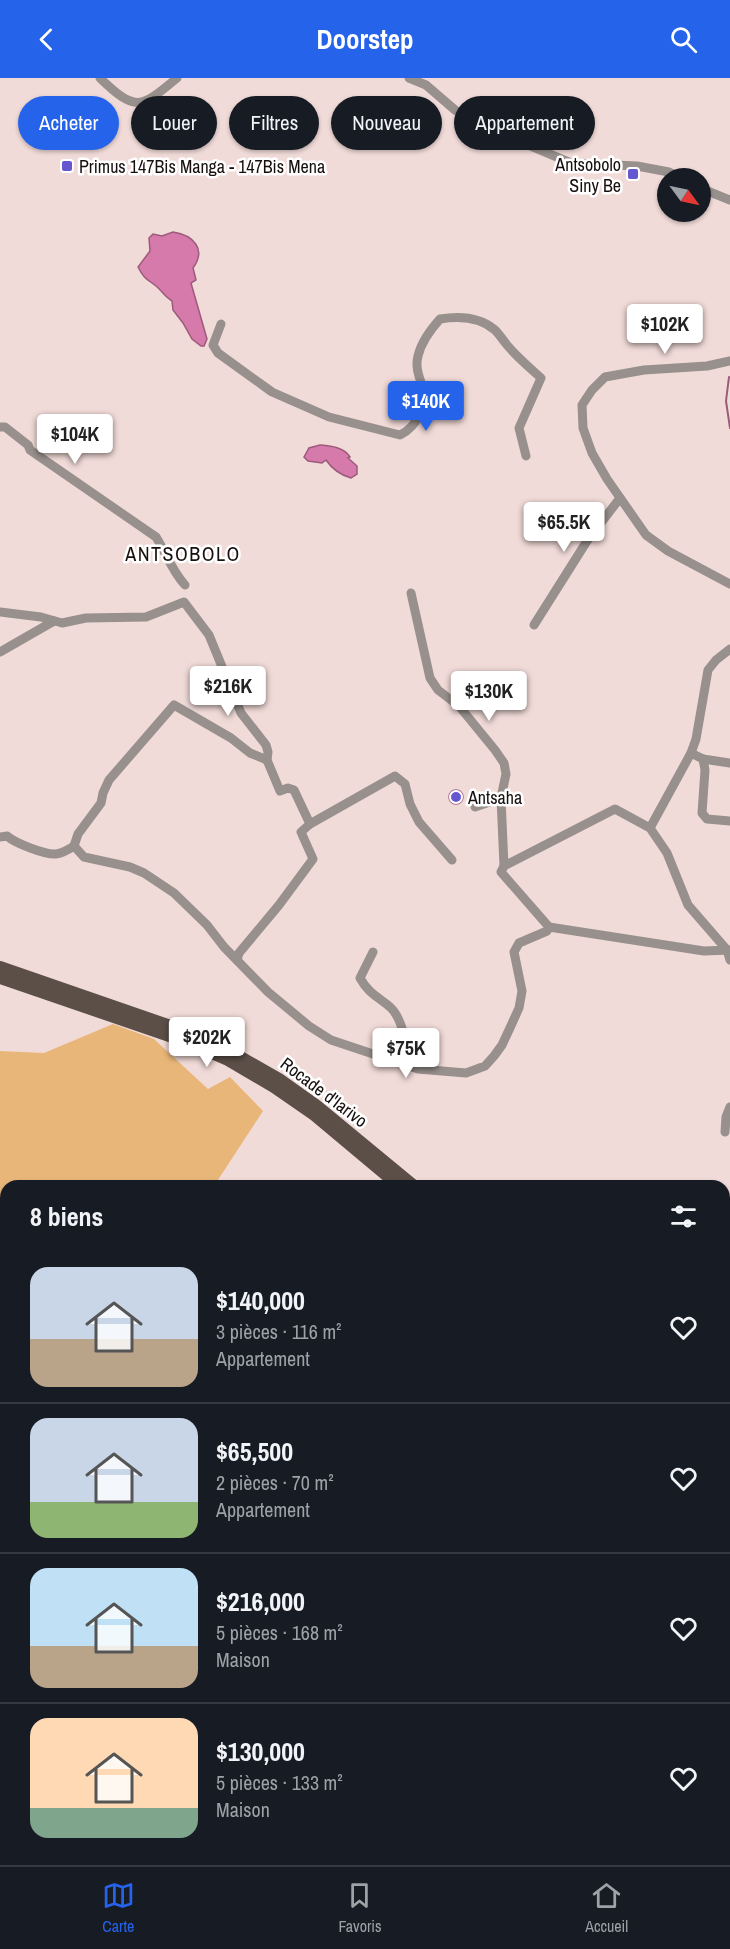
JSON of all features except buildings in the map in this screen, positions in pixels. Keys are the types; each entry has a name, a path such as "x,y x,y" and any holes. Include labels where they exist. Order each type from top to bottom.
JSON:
{"main road":[{"name":"Rocade d'Iarivo","path":"0,967 188,1032 230,1052 279,1078 317,1106 407,1180"},
{"name":"Rocade d'Iarivo","path":"0,978 184,1041 228,1060 274,1087 313,1114 392,1180"}],"street":[{"path":"100,78 119,96 139,103 153,99 177,78"},
{"path":"409,78 426,85 471,121 571,163 637,166 657,170"},
{"path":"711,192 730,200"},
{"path":"221,324 213,345 218,353 272,392 329,417 400,435 408,431 425,410 426,397 417,367 418,356 433,327 440,319 447,318 474,319 485,323 496,330 525,363 542,378 519,428 526,456"},
{"path":"730,361 707,366 644,370 605,377 582,405 583,428 592,453 646,535 656,544 730,584"},
{"path":"0,427 5,427 28,445 30,450 156,537 177,576 185,585"},
{"path":"534,625 587,541 620,498"},
{"path":"411,593 430,678 438,690 459,706 504,763 506,774 501,798 504,866 501,872 549,927 704,951 729,950"},
{"path":"0,612 41,617 62,623 86,618 146,617 184,602 209,635 241,713 266,745 267,760 280,791 288,788 294,790 310,824"},
{"path":"0,652 54,621"},
{"path":"650,828 691,753 696,739 708,670 730,649"},
{"path":"0,837 7,836 13,841 54,854 64,852 74,846 78,834 101,803 109,780 174,705 231,738 250,753 267,760"},
{"path":"691,753 703,759 730,763"},
{"path":"703,759 705,770 702,813 707,819 730,822"},
{"path":"237,960 238,953 313,860 301,832 310,824 395,776 405,784 410,804 419,822 452,860"},
{"path":"475,807 501,798"},
{"path":"504,866 615,809 650,828 668,853 688,905 729,950 730,960"},
{"path":"74,846 84,857 130,867 144,873 174,893 207,925 268,992 309,1026 331,1040 418,1070 466,1073 486,1066 502,1045 519,1008 522,991 514,952 519,943 547,932 549,927"},
{"path":"373,951 360,978 370,993 392,1009 396,1015 407,1043 406,1065"},
{"path":"725,1132 726,1117 730,1107"}],"shaded area":[{"path":"173,232 187,236 198,249 199,255 193,268 196,280 191,283 207,339 204,346 192,339 173,310 172,301 142,274 138,267 150,251 149,238 153,234 162,236"},
{"path":"320,445 344,451 357,466 357,474 351,478 337,471 326,460 322,463 308,461 304,457 309,448"},
{"name":"Antsaha","path":"453,790 459,790 463,797 459,804 453,804 449,800 449,794"},
{"path":"113,1024 154,1039 208,1089 230,1077 263,1111 218,1180 0,1180 0,1051 44,1053"}],"waterway":[{"path":"729,377 726,401 730,428"}],"place":[{"name":"Primus 147Bis Manga - 147Bis Mena","path":"67,166"},
{"name":"Antsobolo Siny Be","path":"633,174"},
{"name":"Antsaha","path":"456,797"}],"district":[{"name":"ANTSOBOLO","path":"183,553"}]}
